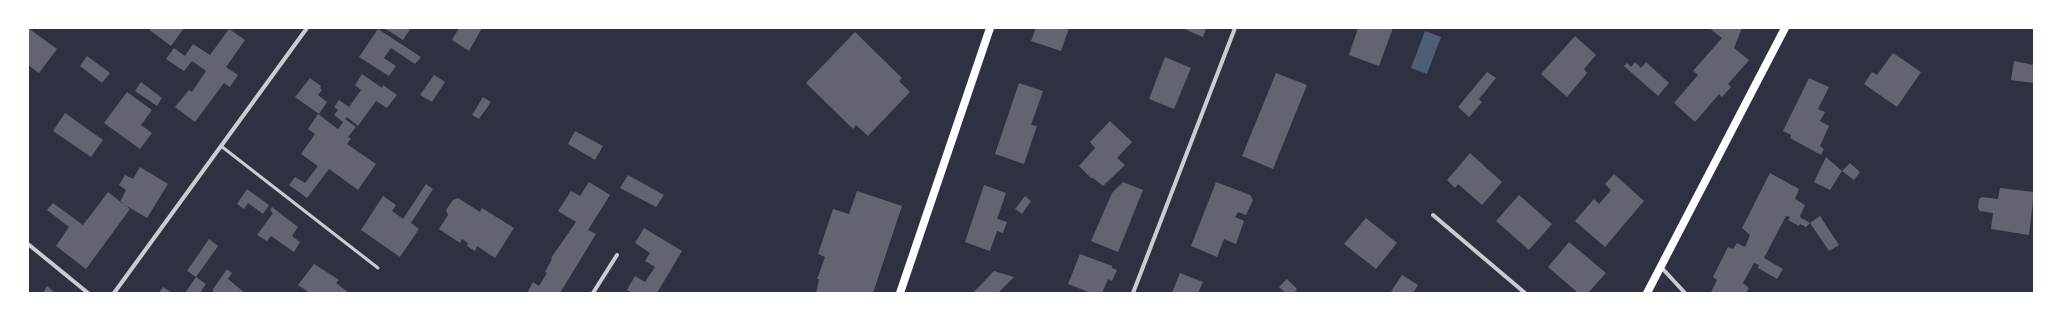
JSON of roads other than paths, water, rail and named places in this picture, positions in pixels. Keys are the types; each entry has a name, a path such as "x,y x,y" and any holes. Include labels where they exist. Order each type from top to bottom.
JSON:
{"main road":[{"path":"900,293 990,28"},
{"path":"1647,293 1785,28"}],"street":[{"path":"114,293 307,28"},
{"path":"1133,293 1235,28"},
{"path":"1433,215 1525,293"},
{"path":"28,244 88,293"},
{"path":"593,293 617,255"},
{"path":"1661,267 1685,293"}],"lane":[{"path":"221,146 378,268"}],"water":[{"path":"1425,31 1441,37 1427,74 1411,68"}]}
